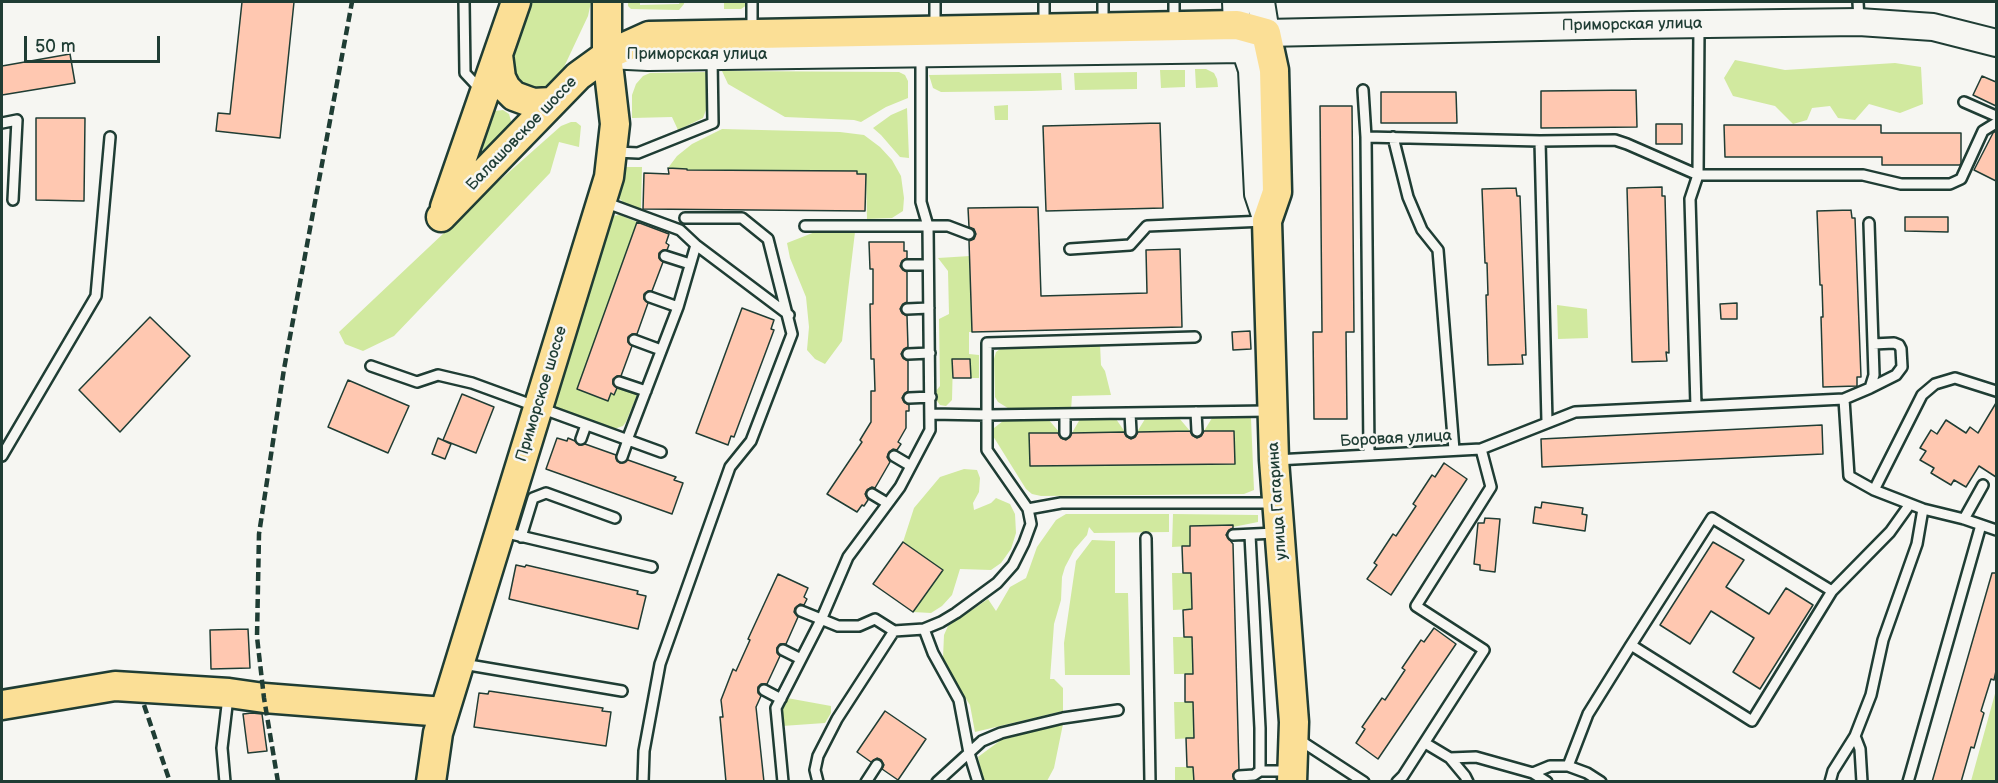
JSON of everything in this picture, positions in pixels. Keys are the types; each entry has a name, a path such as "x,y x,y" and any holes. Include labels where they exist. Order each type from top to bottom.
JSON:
{"main road":[{"path":"484,94 516,2"},
{"name":"Приморское шоссе","path":"431,782 438,733 444,712 460,663 511,534 538,408 609,177 615,124 607,55 607,2"},
{"name":"улица Гагарина","path":"1261,2 1246,27 1274,70 1276,192 1267,221 1274,460 1294,722 1292,776"},
{"name":"Приморская улица","path":"607,55 648,57 712,55 928,41 1246,27 1699,24 1859,12 1933,27 1996,44"},
{"name":"Приморская улица","path":"607,55 649,36 752,34 928,41 1044,15 1174,14 1246,27"},
{"path":"498,55 501,78 506,88 514,96 533,104 552,102"},
{"name":"Балашовское шоссе","path":"484,94 441,217 578,76 607,55"},
{"path":"2,705 115,686 229,693 264,698 444,712"}],"lane":[{"path":"464,2 465,74 484,94"},
{"path":"752,2 752,34"},
{"path":"783,782 776,708 821,620 848,557 900,486 930,430 932,414 928,226 921,201 928,41 935,2"},
{"path":"1696,406 1689,199 1698,175 1699,24"},
{"path":"613,152 638,153 712,123 712,55"},
{"path":"1363,90 1366,136 1369,454"},
{"path":"1964,102 1996,116"},
{"path":"2,123 17,120 13,200"},
{"path":"1366,136 1615,141 1698,175 1863,175 1901,184 1950,184 1961,179 1983,131 1996,123"},
{"path":"2,456 96,296 110,137"},
{"path":"1393,137 1408,197 1422,230 1438,250 1454,450"},
{"path":"1540,141 1547,422"},
{"path":"601,201 680,230 696,245 789,315"},
{"path":"643,782 647,731 660,664 730,467 751,441 792,334 768,239 742,218 685,218"},
{"path":"1070,249 1130,245 1147,226 1267,221"},
{"path":"1869,223 1874,375 1870,388"},
{"path":"805,226 948,226 969,234"},
{"path":"622,457 678,307 696,245"},
{"path":"665,256 690,264"},
{"path":"907,265 928,265"},
{"path":"650,297 678,307"},
{"path":"907,309 929,308"},
{"path":"801,611 838,626 859,626 875,619 894,631 924,629 941,622 983,595 1013,565 1031,524 1028,509 987,450 987,343 1195,337"},
{"path":"634,340 661,350"},
{"path":"1397,782 1425,743 1484,650 1416,606 1491,487 1481,449 1575,412 1844,399 1896,375 1902,367 1899,345 1873,344"},
{"path":"908,354 930,353"},
{"path":"371,366 417,382 438,375 472,383 662,452"},
{"path":"1874,490 1922,395 1935,384 1955,378 1996,391"},
{"path":"619,382 646,391"},
{"path":"909,398 931,398"},
{"path":"1844,399 1849,476 1874,490 1923,509 1996,530"},
{"path":"932,414 1272,411"},
{"path":"1196,412 1197,431"},
{"path":"1130,413 1131,432"},
{"path":"1065,414 1065,433"},
{"path":"581,439 586,425"},
{"name":"Боровая улица","path":"1274,460 1481,449"},
{"path":"894,456 911,466"},
{"path":"1964,519 1983,485"},
{"path":"615,518 546,494 533,498 511,534 652,567"},
{"path":"872,494 887,503"},
{"path":"1028,509 1060,503 1277,503"},
{"path":"1631,645 1752,721 1832,591 1890,532 1910,504"},
{"path":"1830,782 1833,771 1855,736 1871,695 1883,639 1917,544 1923,509"},
{"path":"1568,766 1588,714 1712,518 1832,591"},
{"path":"1908,782 1981,525"},
{"path":"1233,535 1279,533"},
{"path":"1250,534 1260,728 1256,776"},
{"path":"1146,538 1150,782"},
{"path":"924,629 933,653 959,700 969,753 978,782"},
{"path":"818,782 815,770 818,756 837,719 894,631"},
{"path":"783,650 801,659"},
{"path":"460,663 622,691"},
{"path":"764,690 781,699"},
{"path":"225,782 222,748 229,693"},
{"path":"937,782 982,741 1001,733 1063,718 1118,710"},
{"path":"1294,736 1364,782"},
{"path":"1855,736 1860,749 1862,782"},
{"path":"1425,743 1450,758 1468,782"},
{"path":"1450,758 1476,757 1533,773 1547,782"},
{"path":"866,782 877,765"},
{"path":"1533,773 1550,766 1568,766 1587,772 1601,782"},
{"path":"1239,776 1292,776"}],"green space":[{"path":"529,2 591,2 588,16 564,67 552,83 544,88 527,88 515,80 511,59"},
{"path":"628,2 640,2 640,5 679,4 680,2 684,4 679,10 631,9"},
{"path":"724,2 747,2 747,5 741,9 724,9"},
{"path":"1735,60 1785,70 1895,63 1921,67 1923,104 1900,113 1869,104 1855,120 1838,118 1830,106 1812,108 1807,120 1793,124 1775,106 1733,96 1724,78"},
{"path":"1195,69 1206,69 1214,73 1218,87 1196,88"},
{"path":"1160,70 1185,70 1185,87 1161,88"},
{"path":"722,71 899,72 905,75 908,81 908,98 886,107 861,122 785,117 728,84"},
{"path":"708,72 706,110 703,118 678,130 672,117 632,118 632,95 636,84 643,76 650,73"},
{"path":"1137,72 1137,89 1075,90 1074,73"},
{"path":"1061,73 1062,90 1031,91 941,92 933,88 929,75"},
{"path":"1008,105 1008,120 995,120 994,106"},
{"path":"907,108 909,158 900,157 873,128 891,115"},
{"path":"503,110 509,114 512,124 482,154 483,143 494,111"},
{"path":"576,122 581,126 579,147 559,142 550,173 394,336 363,351 345,344 339,332 499,181 561,126"},
{"path":"722,129 840,132 864,135 892,160 901,176 903,211 892,218 867,219 866,175 857,174 857,171 687,173 687,169 668,168 677,156 692,144"},
{"path":"626,167 642,167 641,209 624,203 619,198"},
{"path":"620,215 637,222 577,389 608,400 618,386 637,395 626,422 623,426 614,429 552,406 610,216"},
{"path":"815,232 855,232 842,341 825,364 815,359 807,350 809,327 806,297 790,258 787,243"},
{"path":"970,256 972,332 969,332 969,354 979,355 979,378 971,378 970,359 953,359 952,400 946,406 940,405 936,391 940,386 939,319 949,314 948,271 938,258"},
{"path":"1557,305 1587,309 1588,338 1558,339"},
{"path":"1100,344 1101,365 1105,371 1111,395 1072,396 1071,410 1011,410 998,402 995,397 994,359 996,352 1003,347"},
{"path":"1179,418 1190,431 1137,432 1145,419"},
{"path":"1212,418 1251,418 1254,490 1244,494 1041,496 1032,494 1026,489 993,436 994,428 1003,421 1048,419 1060,433 1029,433 1030,466 1235,463 1234,431 1204,431"},
{"path":"1080,419 1116,419 1125,432 1072,433"},
{"path":"964,469 977,470 980,478 979,492 973,503 974,510 991,503 996,498 1010,504 1015,514 1016,533 1011,549 1001,563 991,570 960,569 952,595 942,606 931,613 913,612 942,570 903,542 914,508 940,477"},
{"path":"1066,514 1169,514 1169,532 1094,533 1089,527 1087,535 1074,550 1065,567 1061,600 1054,624 1050,679 1054,679 1063,688 1063,711 975,732 970,705 947,670 943,658 944,635 948,626 988,599 996,611 1010,587 1026,578 1037,547 1056,520"},
{"path":"1173,514 1258,515 1258,522 1233,527 1232,525 1190,526 1190,546 1172,547"},
{"path":"1092,540 1115,541 1115,593 1128,593 1130,675 1065,675 1064,643 1076,561"},
{"path":"1172,573 1191,573 1192,609 1173,610"},
{"path":"1173,637 1192,637 1193,674 1174,674"},
{"path":"1996,690 1996,781 1971,781"},
{"path":"787,698 831,706 831,713 825,723 782,726 780,712"},
{"path":"1174,702 1193,702 1194,738 1175,739"},
{"path":"1063,724 1054,768 1047,781 983,781 978,757 1001,740"},
{"path":"1175,767 1193,767 1194,781 1175,781"}],"building":[{"path":"242,2 294,2 280,138 216,131 218,113 230,114"},
{"path":"70,54 75,83 2,95 2,66"},
{"path":"1982,76 1996,82 1996,106 1973,95"},
{"path":"1636,90 1637,127 1541,128 1541,91"},
{"path":"1381,92 1456,92 1457,123 1381,123"},
{"path":"1320,106 1352,106 1354,332 1346,332 1347,419 1314,419 1313,332 1322,332"},
{"path":"36,118 85,118 84,201 36,200"},
{"path":"1160,123 1163,208 1046,211 1043,126"},
{"path":"1656,124 1682,124 1682,144 1656,144"},
{"path":"1724,125 1881,125 1881,133 1961,133 1961,163 1960,165 1882,165 1882,157 1725,157"},
{"path":"1996,131 1996,181 1974,170"},
{"path":"668,168 857,171 857,174 866,174 865,211 643,209 644,173 669,174"},
{"path":"1662,187 1662,196 1665,196 1669,353 1666,352 1667,361 1632,362 1627,188"},
{"path":"1516,188 1517,196 1520,196 1526,355 1522,355 1523,364 1488,365 1487,263 1485,263 1482,189"},
{"path":"1038,207 1041,296 1147,293 1146,250 1180,249 1182,327 972,332 969,241 974,239 976,234 974,229 969,227 968,208"},
{"path":"1851,210 1852,218 1855,218 1861,377 1857,377 1857,386 1823,387 1822,285 1820,285 1817,211"},
{"path":"1905,217 1948,217 1948,232 1905,231"},
{"path":"637,222 669,234 666,243 669,245 667,250 659,253 659,258 663,262 652,291 644,294 644,299 648,303 637,334 628,337 628,342 632,346 621,376 613,379 613,384 617,388 614,395 611,393 608,401 577,389"},
{"path":"869,242 904,242 904,251 907,251 907,258 900,266 907,272 907,302 900,309 907,316 908,347 901,354 908,361 908,391 902,398 909,405 909,411 906,411 906,428 898,442 901,444 897,450 893,449 889,452 887,457 890,462 875,488 867,490 865,494 868,500 857,512 827,494 862,442 860,440 871,422 871,391 875,391 874,359 871,359 870,304 873,304 873,269 870,269"},
{"path":"1737,303 1737,319 1721,319 1720,304"},
{"path":"742,308 774,320 771,329 774,330 734,437 731,436 728,445 696,433"},
{"path":"150,317 190,356 120,432 79,390"},
{"path":"1250,331 1251,349 1233,350 1232,332"},
{"path":"952,359 970,359 971,378 953,378"},
{"path":"348,380 409,406 388,453 328,427"},
{"path":"462,394 494,407 476,453 443,440"},
{"path":"1996,403 1996,477 1979,466 1966,487 1954,480 1951,485 1931,473 1934,468 1920,460 1926,451 1920,448 1931,430 1937,434 1946,420 1966,433 1970,427 1978,433"},
{"path":"1822,425 1823,454 1542,467 1541,439"},
{"path":"1190,431 1197,438 1204,431 1234,431 1235,464 1030,466 1029,433 1058,433 1066,440 1072,433 1124,432 1131,439 1138,432"},
{"path":"438,438 451,444 445,459 432,454"},
{"path":"557,438 567,441 568,438 579,445 585,444 616,455 620,463 628,460 676,477 674,480 683,483 672,514 546,469"},
{"path":"1444,463 1467,479 1391,595 1367,579 1377,565 1374,563 1393,534 1396,536 1416,506 1413,504 1432,475 1435,477"},
{"path":"1542,502 1583,508 1582,514 1587,515 1585,531 1533,523 1535,507 1541,508"},
{"path":"1485,518 1500,519 1495,572 1480,570 1480,565 1474,564 1478,523 1484,523"},
{"path":"1233,525 1226,535 1233,544 1239,769 1233,774 1235,782 1194,782 1193,767 1187,767 1186,738 1194,738 1193,702 1185,702 1185,674 1193,674 1192,637 1184,637 1183,610 1192,609 1191,573 1183,573 1182,546 1190,546 1190,526"},
{"path":"903,542 943,570 913,612 873,584"},
{"path":"1713,542 1744,560 1726,587 1769,614 1786,588 1813,605 1760,689 1733,672 1754,638 1711,611 1690,644 1660,625"},
{"path":"516,565 525,567 526,565 638,591 637,594 646,596 638,629 509,599"},
{"path":"1992,573 1996,573 1996,671 1994,680 1991,679 1981,711 1984,713 1974,748 1971,747 1961,782 1932,782"},
{"path":"778,574 808,588 804,597 807,599 804,605 800,604 795,608 794,612 798,617 786,644 780,644 777,648 780,656 767,684 761,684 758,687 758,693 761,696 756,707 764,782 726,782 720,717 723,717 721,700 733,669 736,671"},
{"path":"1434,628 1456,644 1378,759 1356,743 1365,729 1362,727 1382,698 1385,700 1405,670 1402,668 1421,640 1424,642"},
{"path":"248,629 250,668 211,669 210,630"},
{"path":"489,691 603,708 602,711 611,712 606,746 474,727 479,693 488,694"},
{"path":"885,711 926,739 898,780 882,769 884,765 881,760 877,758 871,762 857,752"},
{"path":"243,714 262,714 267,751 248,753"}],"railway":[{"path":"278,782 264,698 257,637 259,534 284,369 352,2"},
{"path":"144,705 170,782"}]}
